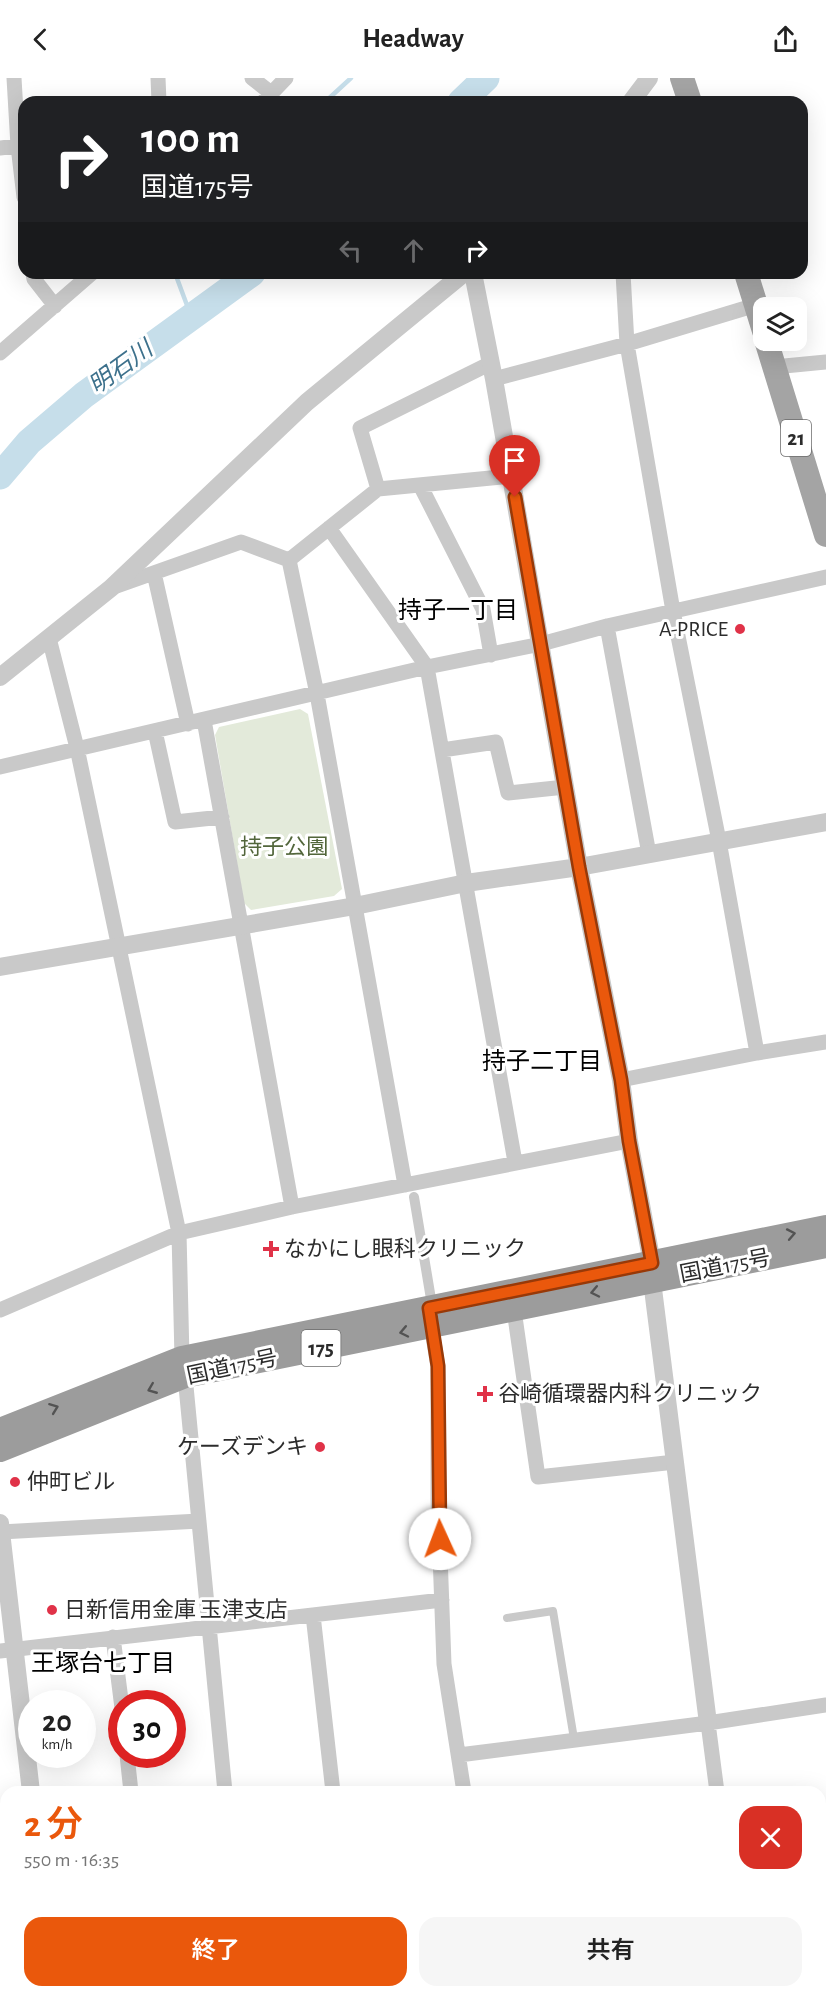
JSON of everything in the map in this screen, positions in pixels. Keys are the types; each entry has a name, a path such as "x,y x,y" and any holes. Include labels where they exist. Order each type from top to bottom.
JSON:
{"highway":[{"name":"国道175号","path":"652,1272 826,1227"},
{"name":"国道175号","path":"0,1430 184,1367 430,1311 512,1300 652,1272 826,1246"},
{"name":"国道175号","path":"0,1450 184,1367"}],"main road":[{"path":"682,78 688,96"},
{"path":"748,279 754,297"},
{"name":"21","path":"769,351 826,535"}],"street":[{"path":"14,78 18,117"},
{"path":"158,78 159,96"},
{"path":"252,78 266,96"},
{"path":"269,96 286,78"},
{"path":"636,96 650,78"},
{"path":"0,148 18,146"},
{"path":"34,279 56,306"},
{"path":"0,353 85,279"},
{"path":"0,677 111,588 308,402 457,279"},
{"path":"474,279 579,867 621,1080 629,1141 652,1272 716,1786"},
{"path":"623,279 627,344 673,611 719,841 757,1053"},
{"path":"378,489 360,428 492,371 627,344 753,306"},
{"path":"774,368 826,362"},
{"path":"289,560 378,489 511,476"},
{"path":"420,485 483,609 490,655"},
{"path":"329,528 427,668 515,1162"},
{"path":"111,588 241,542 289,560"},
{"path":"289,560 317,694 409,1191 438,1366 438,1499 444,1664 463,1786"},
{"path":"154,573 188,723"},
{"path":"0,767 427,668 541,644 673,611 826,578"},
{"path":"608,626 649,854"},
{"path":"49,638 77,748 178,1233 184,1367 224,1786"},
{"path":"204,720 292,1207"},
{"path":"155,730 176,822 222,817"},
{"path":"442,750 496,742 508,793 565,787"},
{"path":"0,968 826,822"},
{"path":"621,1080 826,1042"},
{"path":"0,1310 178,1233 292,1207 409,1191 515,1162 629,1141"},
{"path":"512,1300 538,1477 675,1461"},
{"path":"30,1786 7,1650 1,1527 199,1521"},
{"path":"7,1650 442,1600"},
{"path":"313,1615 332,1786"},
{"path":"113,1637 120,1690"},
{"path":"459,1755 574,1738 708,1723 826,1705"},
{"path":"129,1768 131,1786"}],"lane":[{"path":"507,1618 553,1611 574,1738"}],"green space":[{"name":"持子公園","path":"300,709 308,714 342,889 334,896 251,910 244,903 215,735 219,727"}],"waterway":[{"path":"332,96 351,78"},
{"name":"明石川","path":"467,96 486,78"},
{"path":"177,279 191,316"},
{"name":"明石川","path":"0,476 29,442 84,395 244,279"}],"place":[{"name":"A-PRICE","path":"740,629"},
{"name":"なかにし眼科クリニック","path":"271,1249"},
{"name":"谷崎循環器内科クリニック","path":"485,1394"},
{"name":"ケーズデンキ","path":"320,1447"},
{"name":"仲町ビル","path":"15,1482"},
{"name":"日新信用金庫 玉津支店","path":"52,1610"}],"district":[{"name":"持子一丁目","path":"458,611"},
{"name":"持子二丁目","path":"542,1062"},
{"name":"王塚台七丁目","path":"103,1664"}],"route":[{"path":"440,1539 438,1366 429,1308 652,1263 629,1141 621,1080 579,867 515,497"}]}
